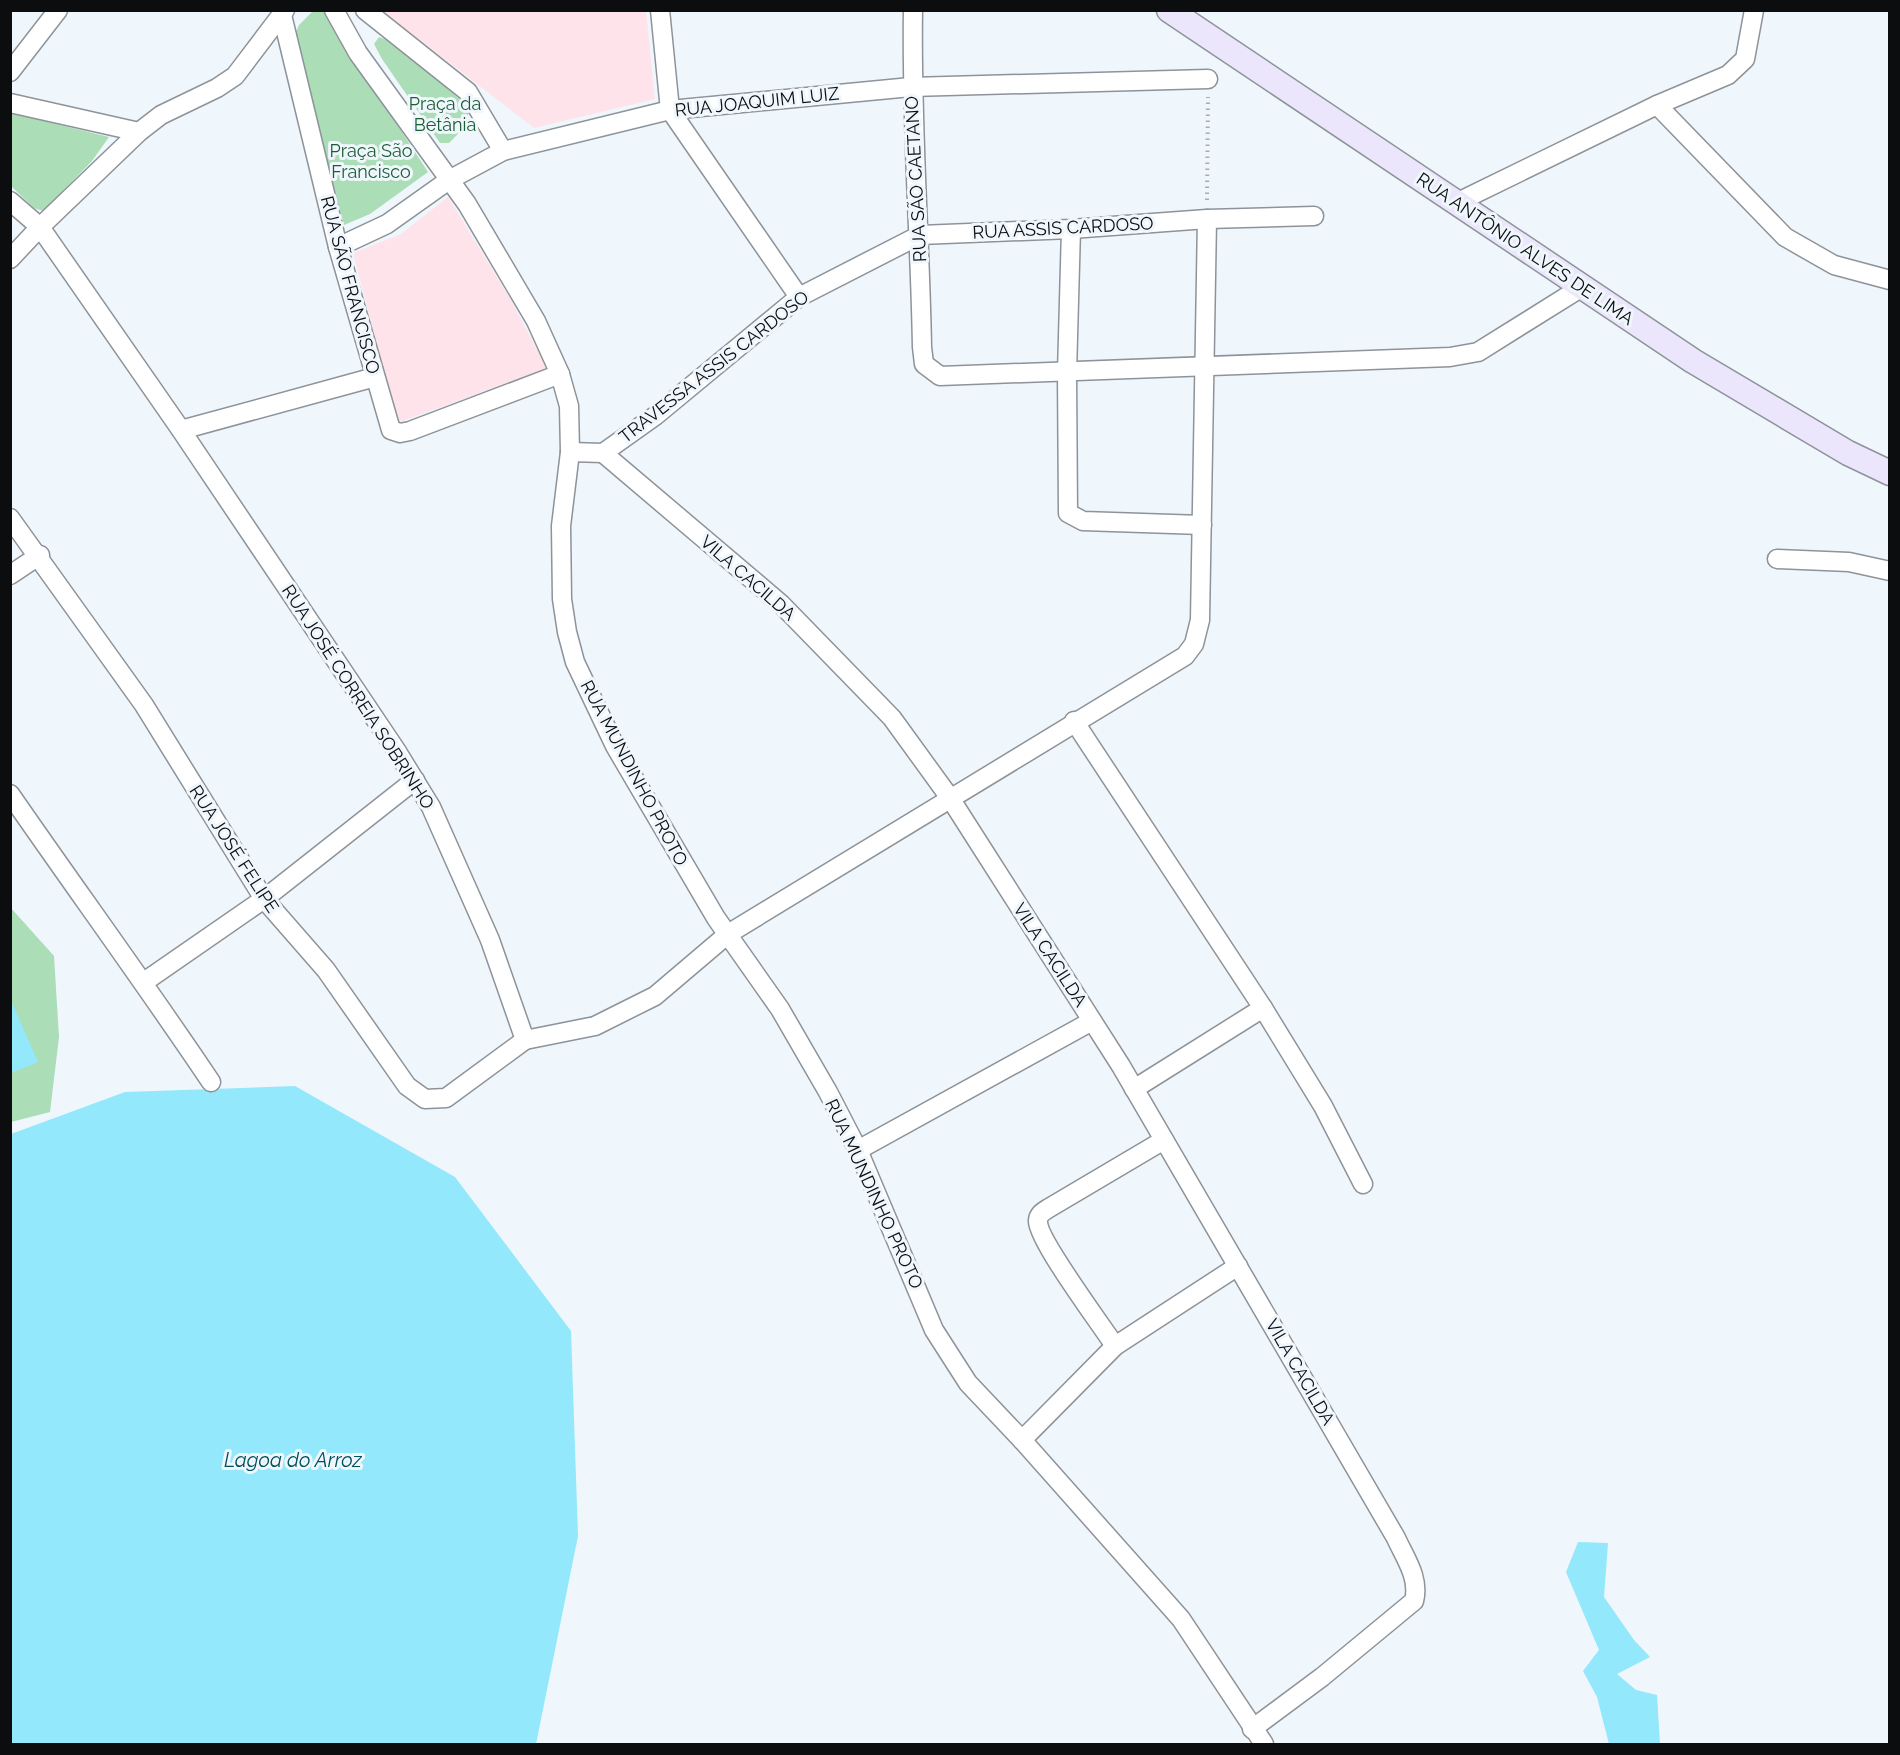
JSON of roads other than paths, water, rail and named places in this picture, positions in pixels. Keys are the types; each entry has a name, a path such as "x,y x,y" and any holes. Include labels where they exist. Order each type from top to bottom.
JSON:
{"main road":[{"name":"RUA ANTÔNIO ALVES DE LIMA","path":"1169,10 1693,361 1848,453 1890,473"}],"street":[{"path":"10,72 58,10"},
{"name":"RUA MUNDINHO PROTO","path":"334,10 358,53 467,204 536,321 560,374 569,406 570,452 561,526 562,599 567,632 575,662 631,776 716,918 724,938 780,1009 858,1150 934,1330 968,1383 1022,1440 1181,1619 1264,1744"},
{"path":"365,10 468,92 503,151"},
{"path":"660,10 670,110 799,297"},
{"name":"RUA SÃO CAETANO","path":"913,10 912,87 924,364 940,376 1067,373"},
{"path":"1456,203 1657,105 1728,75 1745,59 1754,10"},
{"path":"10,259 139,132 161,115 217,88 235,76 284,13"},
{"name":"RUA SÃO FRANCISCO","path":"284,13 338,247 391,430 399,433 411,431 560,374"},
{"name":"RUA JOAQUIM LUIZ","path":"338,247 396,219 449,180 503,151 670,110 912,87 1208,79"},
{"path":"10,103 139,132"},
{"path":"1657,105 1785,237 1834,266 1890,280"},
{"name":"RUA JOSÉ CORREIA SOBRINHO","path":"10,201 40,227 181,430 415,780 431,807 490,940 525,1040"},
{"name":"RUA ASSIS CARDOSO","path":"920,236 1071,229 1207,219 1314,216"},
{"path":"525,1040 595,1026 655,996 724,938 1074,721 1185,656 1194,644 1200,620 1207,219"},
{"path":"1071,229 1066,495 1070,516 1083,521 1202,525"},
{"name":"TRAVESSA ASSIS CARDOSO","path":"570,452 603,453 655,416 799,297 920,236"},
{"path":"1067,373 1450,357 1478,352 1582,287"},
{"path":"181,430 375,377"},
{"name":"VILA CACILDA","path":"603,453 781,604 892,718 950,798 1134,1089 1396,1538 1414,1575 1417,1589 1414,1601 1322,1677 1252,1729"},
{"name":"RUA JOSÉ FELIPE","path":"10,518 40,555 144,705 264,899 326,970 416,1095 425,1099 446,1098 525,1040"},
{"path":"10,575 40,555"},
{"path":"1777,559 1849,562 1890,571"},
{"path":"1074,721 1263,1008 1323,1106 1363,1185"},
{"path":"144,982 264,899 415,780"},
{"path":"10,794 107,934 144,982 211,1082"},
{"path":"1134,1089 1263,1008"},
{"path":"858,1150 1092,1021"},
{"path":"1115,1346 1039,1231 1038,1221 1040,1215 1049,1208 1164,1140"},
{"path":"1022,1440 1115,1346 1238,1266"}],"water":[{"path":"10,998 38,1062 11,1073 10,1073"},
{"name":"Lagoa do Arroz","path":"295,1086 455,1177 571,1331 578,1536 536,1744 11,1744 11,1134 125,1092"},
{"path":"1578,1542 1608,1543 1604,1597 1634,1640 1650,1657 1617,1674 1636,1690 1657,1695 1660,1744 1609,1744 1597,1697 1583,1671 1599,1650 1566,1572"}],"park label":[{"name":"Praça da Betânia","path":"445,114"},
{"name":"Praça São Francisco","path":"371,161"}]}
